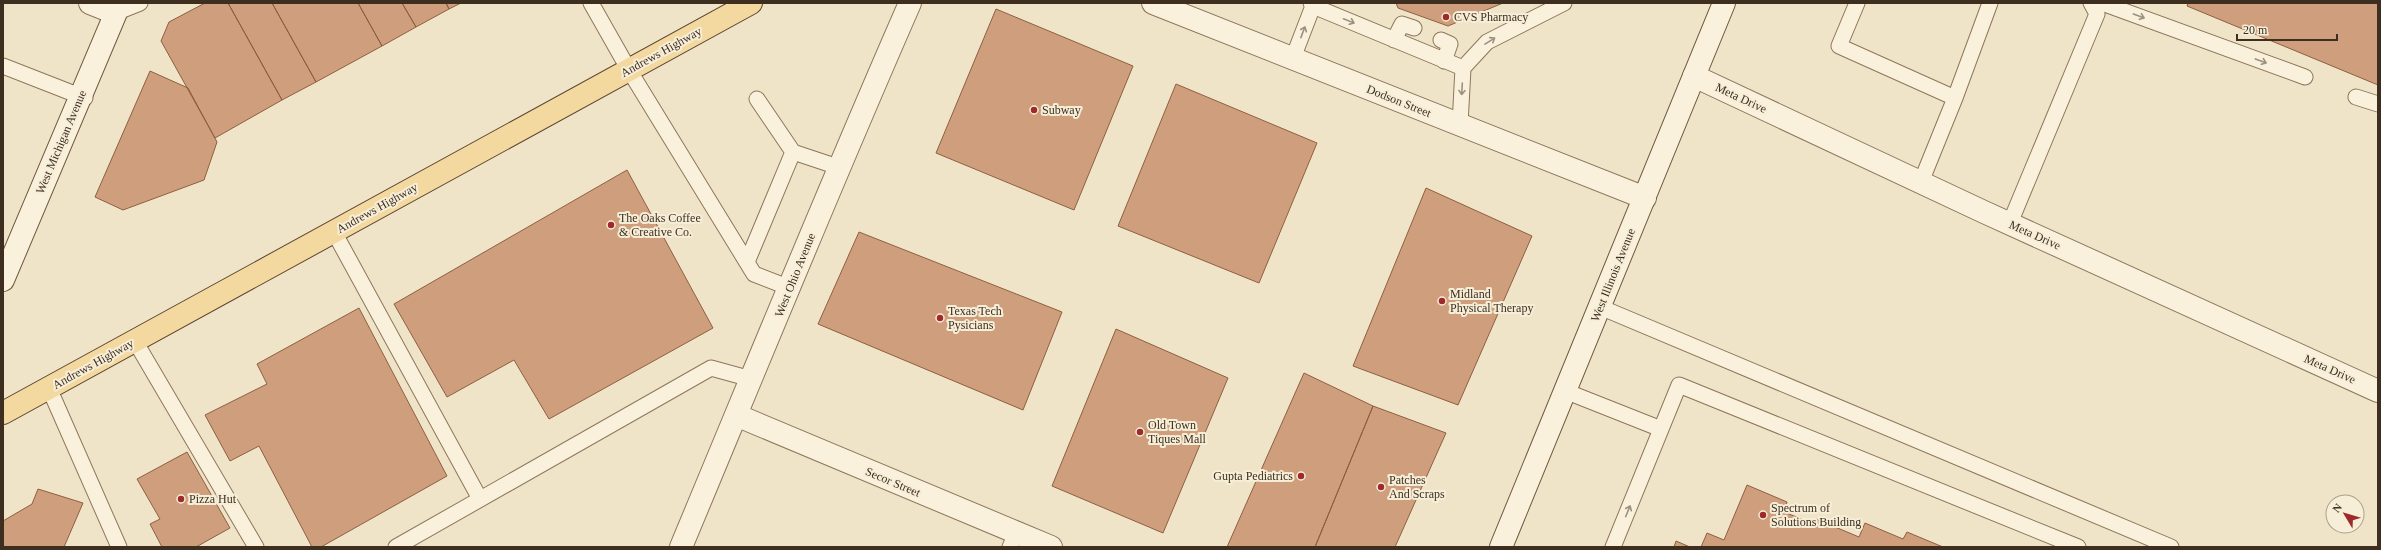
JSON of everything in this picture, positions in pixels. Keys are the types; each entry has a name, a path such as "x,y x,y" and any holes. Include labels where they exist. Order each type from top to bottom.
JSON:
{"main road":[{"name":"Andrews Highway","path":"3,413 751,3"}],"street":[{"path":"90,3 117,8"},
{"name":"West Ohio Avenue","path":"681,547 790,288 838,167 910,3"},
{"name":"Dodson Street","path":"1153,3 1460,126 1645,198"},
{"name":"West Illinois Avenue","path":"1501,547 1724,3"},
{"name":"West Michigan Avenue","path":"3,280 82,97 117,8"},
{"name":"Meta Drive","path":"1694,76 2010,223 2378,391"},
{"name":"Secor Street","path":"736,415 1013,540 1051,547"}],"lane":[{"path":"117,8 140,3"},
{"path":"591,3 629,70 754,274 790,288"},
{"path":"1460,126 1463,68 1487,42 1564,3"},
{"path":"1857,3 1839,46 1954,98"},
{"path":"1921,182 1990,3"},
{"path":"1293,58 1312,5 1463,68"},
{"path":"2010,223 2098,6 2305,77"},
{"path":"1394,40 1402,24 1414,28"},
{"path":"1441,40 1450,44 1444,61"},
{"path":"4,68 82,97"},
{"path":"2356,97 2378,104"},
{"path":"757,98 793,152 838,167"},
{"path":"747,262 793,152"},
{"path":"334,232 480,499"},
{"path":"1600,307 2171,547"},
{"path":"135,341 256,547"},
{"path":"396,547 711,368 751,379"},
{"path":"1613,547 1679,385 2078,547"},
{"path":"49,388 119,547"},
{"path":"1566,391 1661,429"}],"building":[{"path":"205,3 228,3 282,100 215,138 161,41 169,22"},
{"path":"228,3 272,3 316,82 282,100"},
{"path":"272,3 358,3 382,46 316,82"},
{"path":"358,3 402,3 416,27 382,46"},
{"path":"402,3 446,3 449,9 416,27"},
{"path":"446,3 461,3 449,9"},
{"name":"CVS Pharmacy","path":"1396,3 1503,3 1448,26 1398,8"},
{"path":"2188,3 2378,3 2378,85 2187,6"},
{"name":"Subway","path":"996,9 1133,66 1074,210 936,153"},
{"path":"150,71 188,88 217,142 204,180 123,210 95,197"},
{"path":"1176,84 1317,143 1259,283 1118,226"},
{"path":"627,170 713,328 549,419 514,360 447,397 394,304"},
{"name":"Midland Physical Therapy","path":"1426,188 1532,236 1458,405 1353,366"},
{"name":"Texas Tech Pysicians","path":"859,232 1062,312 1023,410 818,324"},
{"path":"359,308 447,476 321,547 312,547 259,446 230,461 205,415 267,384 257,364"},
{"name":"Old Town Tiques Mall","path":"1116,329 1228,378 1163,533 1052,486"},
{"name":"Gupta Pediatrics","path":"1304,373 1373,406 1315,547 1227,547"},
{"name":"Patches And Scraps","path":"1373,406 1446,433 1395,547 1315,547"},
{"name":"Pizza Hut","path":"187,452 230,528 196,547 162,547 150,524 160,519 137,479"},
{"name":"Spectrum of Solutions Building","path":"1747,485 1787,502 1784,512 1814,524 1816,519 1859,537 1865,523 1903,539 1907,532 1943,547 1701,547 1707,533 1724,540"},
{"path":"38,489 83,503 64,547 3,547 3,521 32,504"},
{"path":"1676,541 1690,547 1674,547"}],"place":[{"name":"CVS Pharmacy","path":"1446,17"},
{"name":"Subway","path":"1034,110"},
{"name":"The Oaks Coffee & Creative Co.","path":"611,225"},
{"name":"Midland Physical Therapy","path":"1442,301"},
{"name":"Texas Tech Pysicians","path":"940,318"},
{"name":"Old Town Tiques Mall","path":"1140,432"},
{"name":"Gupta Pediatrics","path":"1301,476"},
{"name":"Patches And Scraps","path":"1381,487"},
{"name":"Pizza Hut","path":"181,499"},
{"name":"Spectrum of Solutions Building","path":"1763,515"}]}
